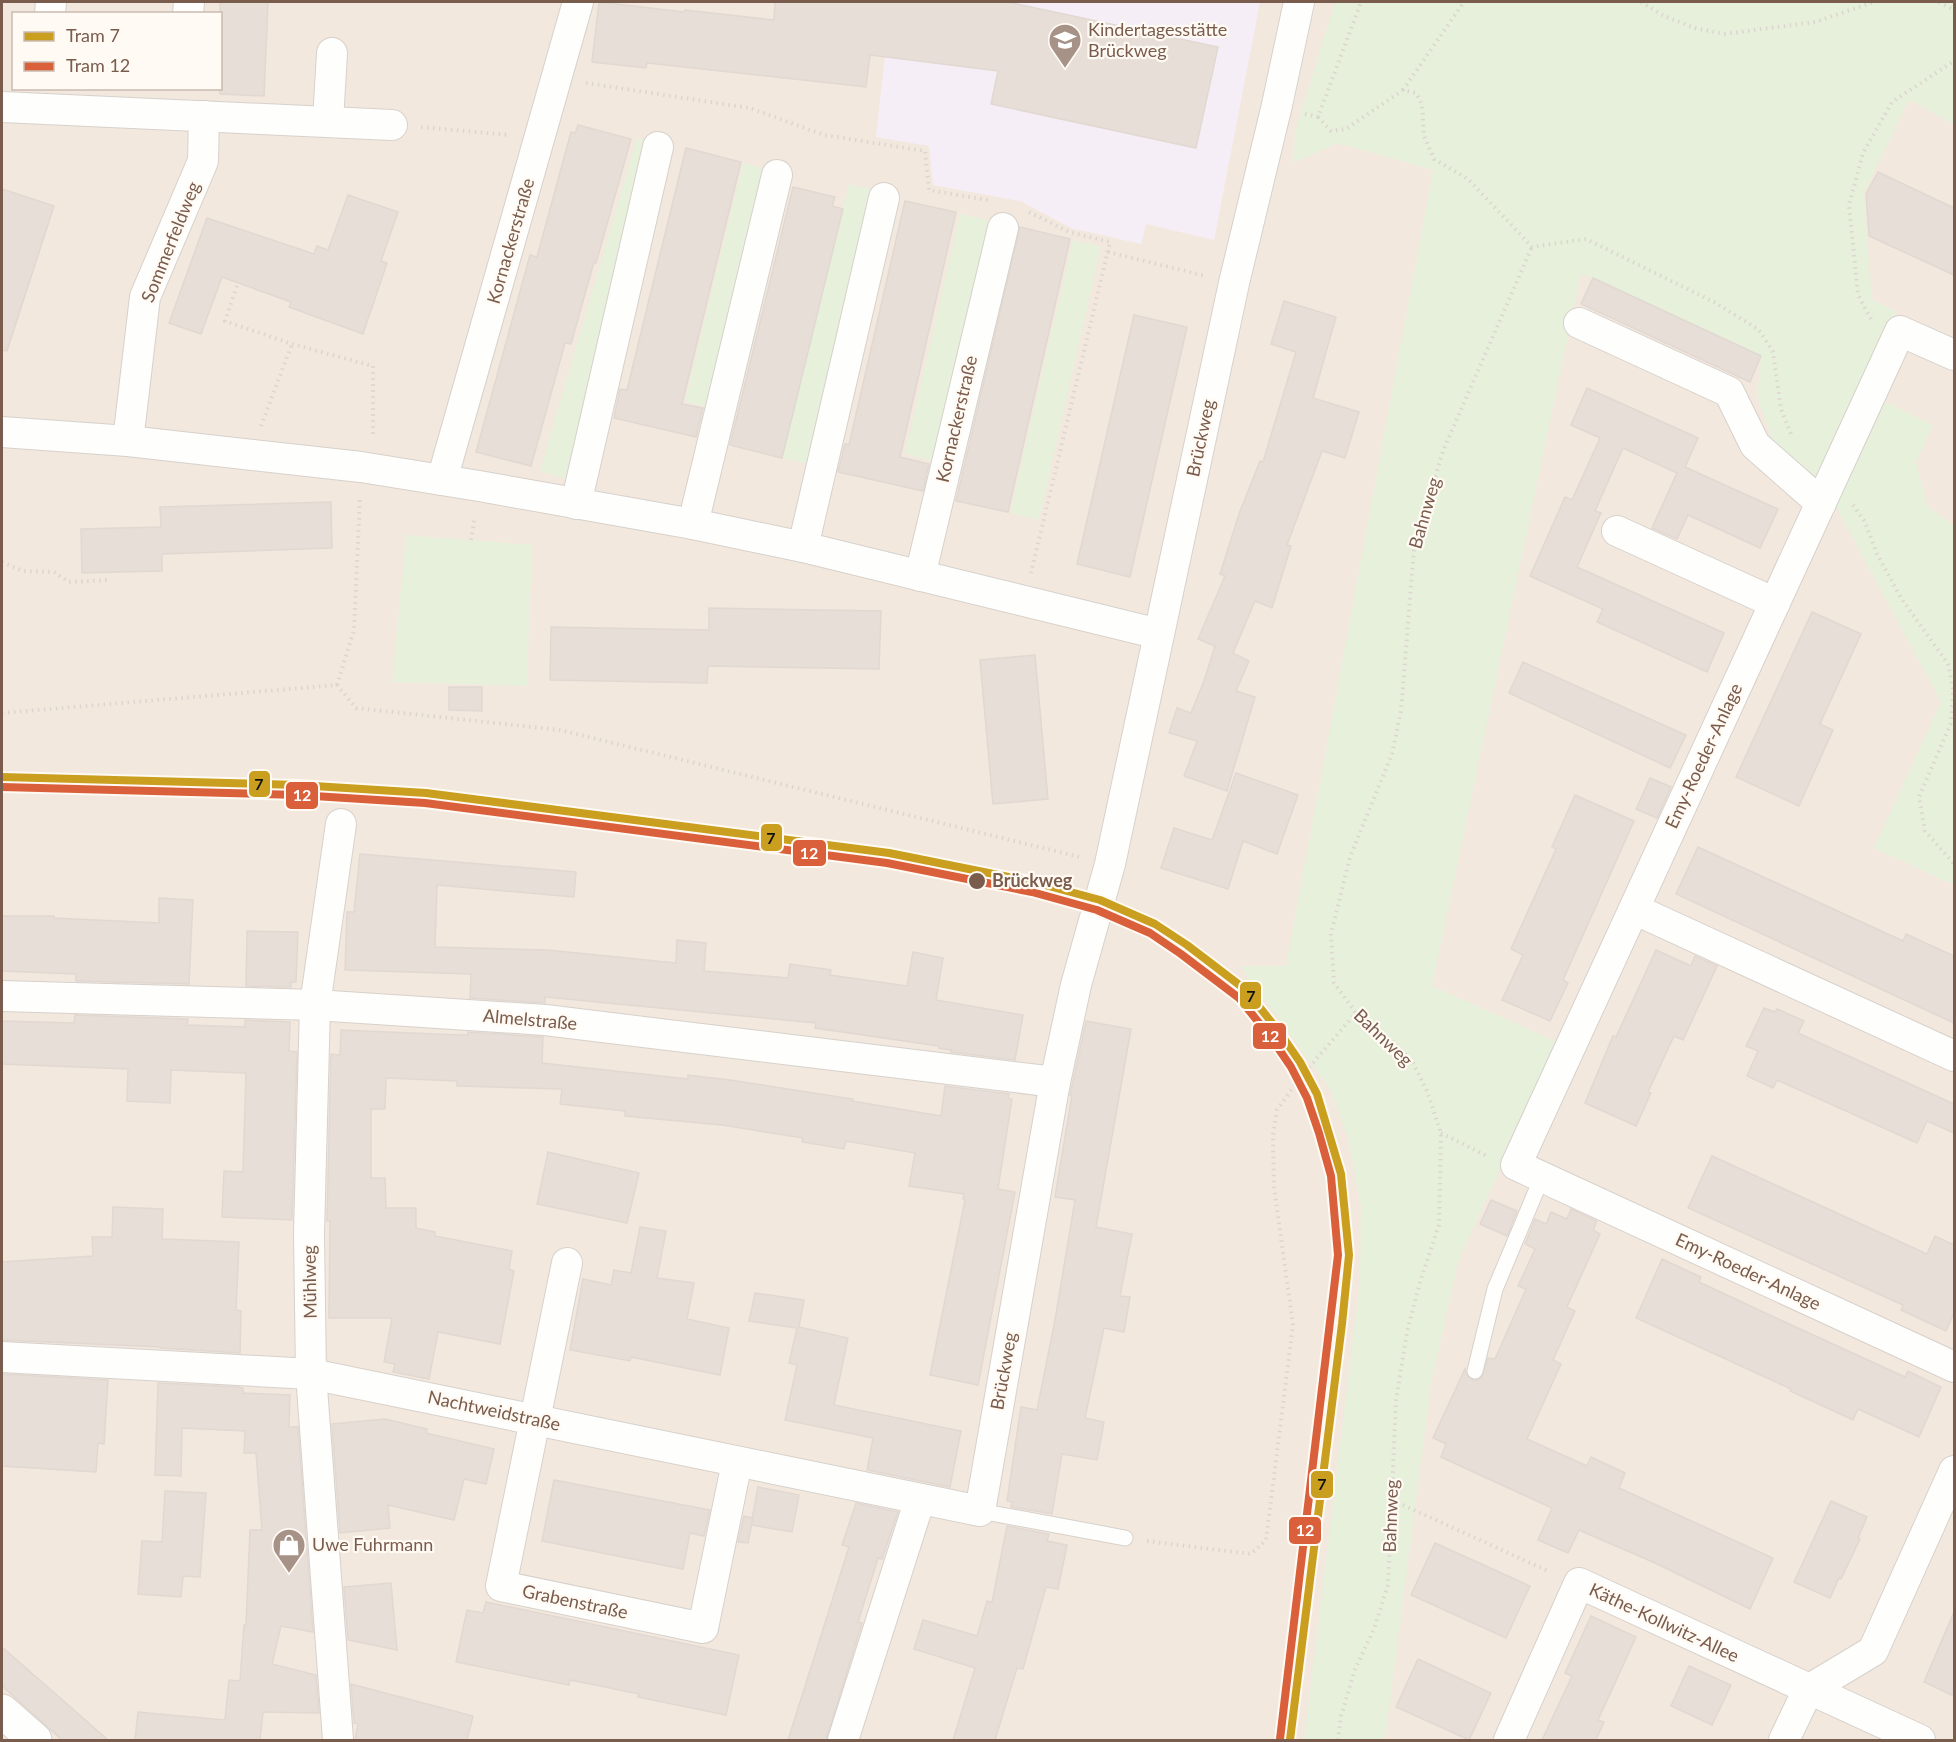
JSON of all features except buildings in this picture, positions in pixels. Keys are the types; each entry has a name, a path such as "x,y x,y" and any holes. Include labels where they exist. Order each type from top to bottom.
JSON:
{"main road":[{"path":"2,1711 35,1740"}],"street":[{"name":"Kornackerstraße","path":"442,480 578,2"},
{"name":"Brückweg","path":"980,1511 1055,1082 1076,985 1110,864 1234,283 1299,2"},
{"path":"328,121 332,53"},
{"path":"2,107 46,99 190,106 328,121 392,125"},
{"name":"Sommerfeldweg","path":"128,441 145,297 203,161 190,106"},
{"path":"576,504 658,147"},
{"path":"693,524 777,175"},
{"path":"803,547 884,198"},
{"name":"Kornackerstraße","path":"920,576 1000,215"},
{"path":"1579,323 1729,392 1755,445 1821,503"},
{"path":"1900,331 1954,356"},
{"name":"Emy-Roeder-Anlage","path":"1900,331 1634,909 1529,1171 1954,1367"},
{"path":"2,432 128,441 250,454 367,468 442,480 693,524 803,547 1159,634"},
{"path":"1617,531 1775,603"},
{"name":"Mühlweg","path":"338,1740 311,1374 309,1234 315,1005 340,824"},
{"path":"1634,909 1954,1056"},
{"name":"Almelstraße","path":"2,996 315,1005 545,1020 1055,1082"},
{"name":"Grabenstraße","path":"567,1263 501,1586 703,1628 737,1462"},
{"name":"Nachtweidstraße","path":"2,1357 311,1374 980,1511"},
{"path":"1784,1740 1808,1690 1873,1650 1954,1471"},
{"path":"843,1740 920,1499"},
{"name":"Käthe-Kollwitz-Allee","path":"1509,1740 1579,1583 1920,1740"}],"lane":[{"name":"Emy-Roeder-Anlage","path":"1475,1371 1495,1288 1529,1171"},
{"path":"980,1511 1125,1538"}],"path":[{"path":"1318,117 1361,2"},
{"path":"1277,105 1318,117 1331,131 1346,129 1403,90 1464,2"},
{"path":"1641,2 1664,16 1695,28 1724,33 1815,22 1874,2"},
{"path":"1939,2 1954,10"},
{"path":"1900,331 1876,329 1858,295 1849,205 1863,153 1892,102 1954,60"},
{"path":"556,78 750,108 824,135 925,151 929,190 1000,215"},
{"path":"1403,90 1416,93 1422,105 1424,135 1434,159 1468,179"},
{"path":"392,125 540,138"},
{"path":"1024,601 1110,242 1069,232 1029,211"},
{"name":"Bahnweg","path":"1338,1740 1341,1716 1355,1670 1374,1629 1388,1585 1396,1400 1405,1344 1420,1282 1440,1225 1441,1133 1427,1091 1412,1061 1395,1044 1356,1013 1334,983 1331,934 1350,857 1392,754 1401,711 1414,549 1443,451 1532,247"},
{"path":"1107,252 1234,283"},
{"path":"237,286 225,321 292,344 373,366 354,630 337,685"},
{"path":"250,454 292,344"},
{"path":"2,562 23,571 54,572 69,582 108,580"},
{"path":"2,713 337,685"},
{"path":"337,685 356,708 560,730 1110,864"},
{"path":"1125,1538 1251,1554 1266,1539 1293,1325 1274,1187 1273,1135 1277,1110 1299,1079 1356,1013"},
{"path":"1441,1133 1505,1165 1529,1171"},
{"path":"1392,1500 1561,1577 1579,1583"}],"shaded area":[{"path":"2,2 1954,2 1954,1740 2,1740"},
{"name":"Kindertagesstätte Brückweg","path":"891,2 1260,2 1214,240 1146,224 1141,244 1071,228 1020,201 933,185 929,146 876,137"}],"green space":[{"path":"1335,2 1954,2 1954,124 1909,100 1864,193 1872,300 1897,312 1816,481 1774,444 1757,396 1761,356 1581,273 1432,986 1557,1042 1458,1262 1431,1384 1385,1740 1304,1740 1360,1282 1361,1207 1348,1137 1330,1089 1240,966 1286,966 1433,170 1338,143 1293,163 1295,132"},
{"path":"637,138 651,141 565,479 540,471"},
{"path":"743,163 772,170 714,409 685,402"},
{"path":"849,184 877,190 810,464 782,458"},
{"path":"960,214 996,222 941,463 905,454"},
{"path":"1073,240 1101,246 1039,520 1010,513"},
{"path":"1883,400 1933,425 1916,462 1928,507 1954,525 1954,885 1874,848 1941,702 1835,505"},
{"path":"406,535 532,545 527,686 392,682"}],"tram line":[{"name":"7","path":"2,777 298,785 426,793 889,853 1034,882 1100,900 1155,924 1187,945 1246,990 1300,1062 1317,1094 1341,1174 1349,1255 1290,1740"},
{"name":"12","path":"2,787 298,795 425,803 887,863 1032,892 1097,910 1150,933 1181,954 1239,998 1291,1067 1307,1098 1331,1176 1338,1255 1280,1739"}],"place":[{"name":"Kindertagesstätte Brückweg","path":"1065,69"},
{"name":"Brückweg","path":"977,881"},
{"name":"Uwe Fuhrmann","path":"289,1574"}]}
